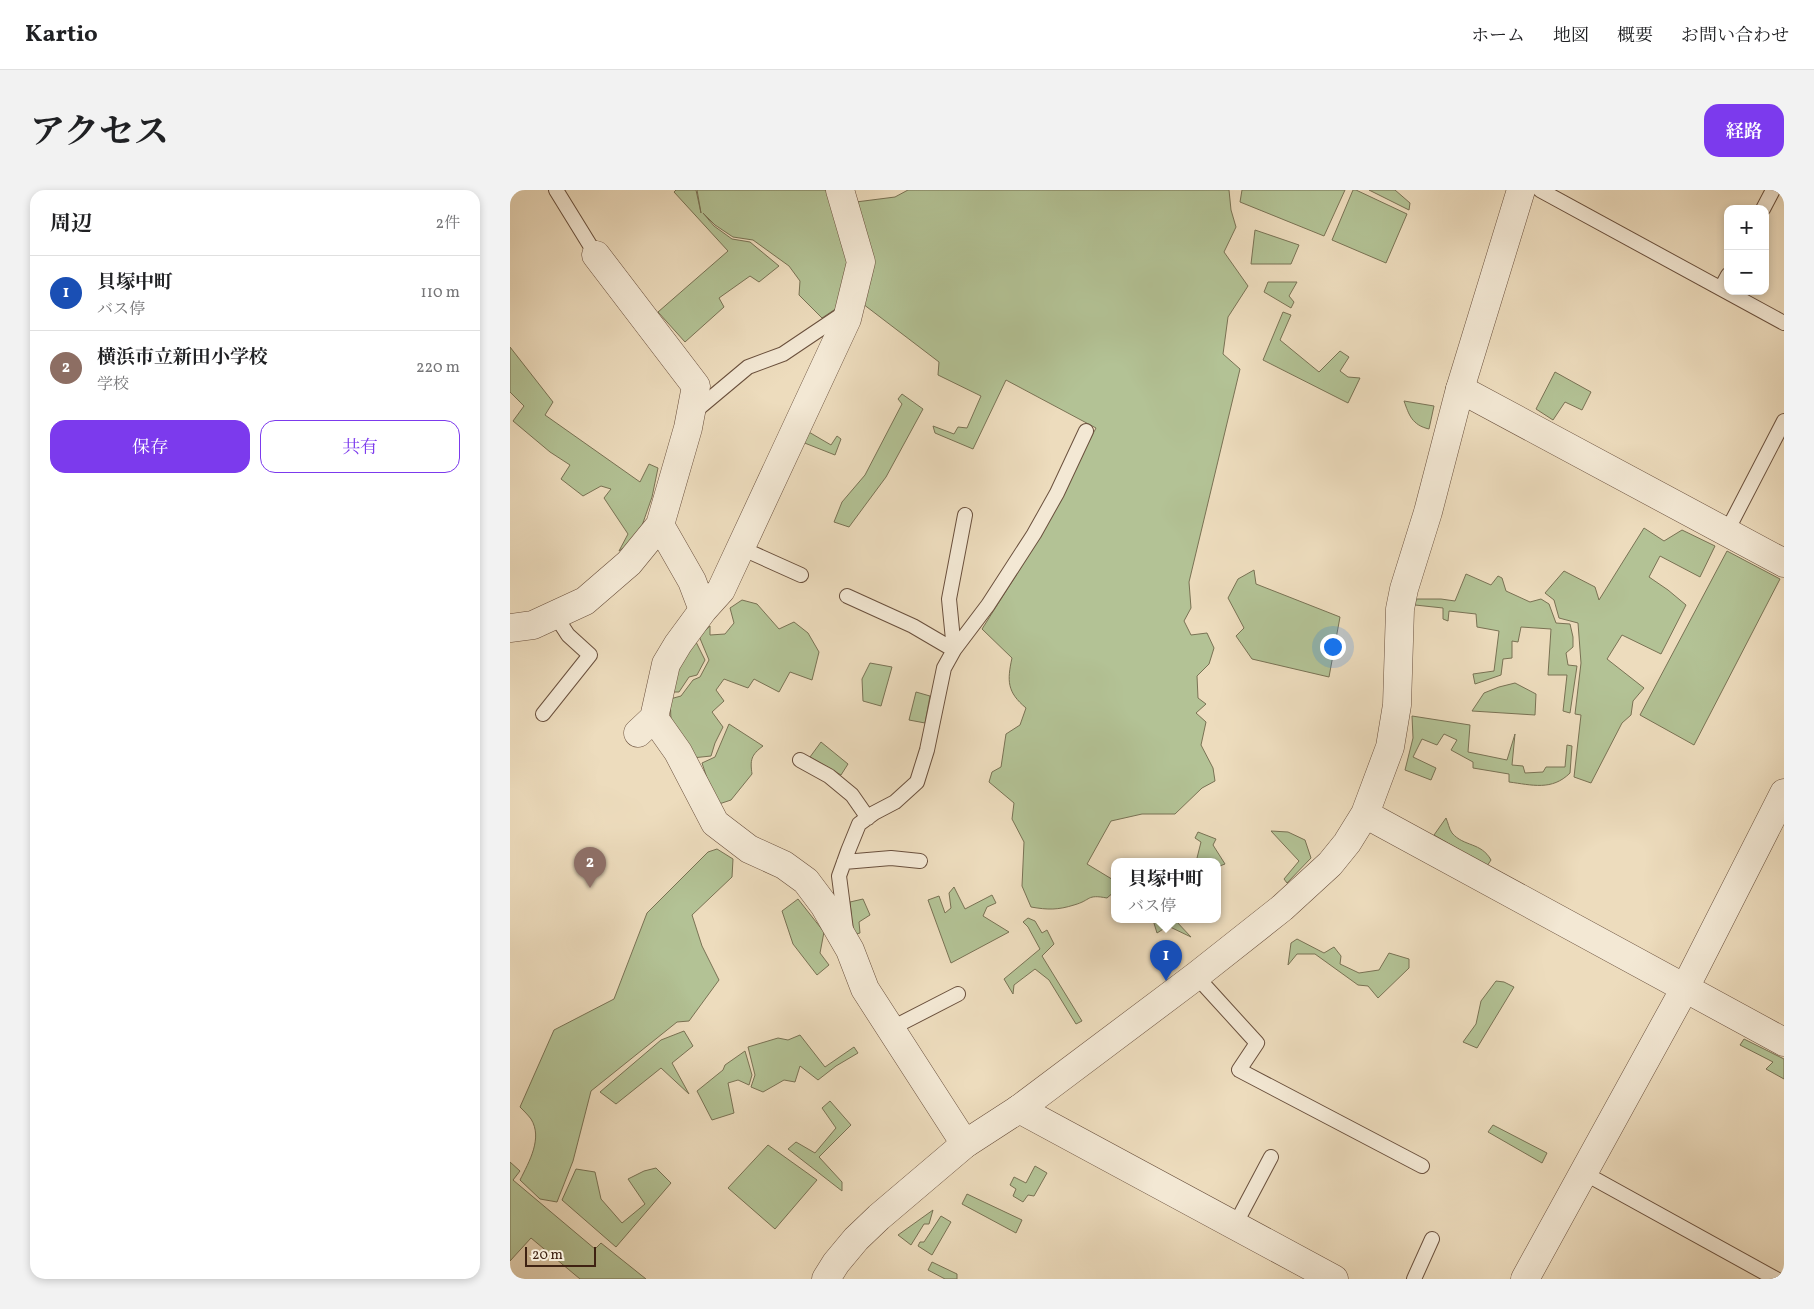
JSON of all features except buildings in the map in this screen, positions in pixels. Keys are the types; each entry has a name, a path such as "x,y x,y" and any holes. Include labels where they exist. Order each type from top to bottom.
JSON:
{"street":[{"path":"840,190 861,262 843,328 721,590 703,610 666,664 646,725 678,752 716,823 749,849 784,865 806,881 824,904 850,950 865,989 965,1144"},
{"path":"831,1277 836,1264 873,1222 965,1144 1018,1108 1196,976 1307,887 1335,857 1365,814 1390,747 1396,705 1400,608 1404,589 1428,512 1460,389 1521,190"},
{"path":"510,628 533,625 585,601 629,563 660,525 690,415 696,386 596,255"},
{"path":"1460,389 1784,563"},
{"path":"660,525 692,581 703,610"},
{"path":"1525,1279 1685,988 1784,793"},
{"path":"1365,814 1784,1042"},
{"path":"1018,1108 1334,1279"}],"lane":[{"path":"556,190 596,255"},
{"path":"1540,190 1784,323"},
{"path":"1765,205 1774,190"},
{"path":"1721,288 1724,282"},
{"path":"690,415 748,367 783,354 849,309"},
{"path":"1726,533 1784,420"},
{"path":"850,950 840,876 859,824 895,802 917,782 928,750 944,668 954,650 988,605 1034,534 1057,493 1086,431"},
{"path":"954,650 949,599 965,515"},
{"path":"741,548 801,575"},
{"path":"847,596 913,626 954,650"},
{"path":"543,714 590,655 568,635 555,615"},
{"path":"800,760 829,776 852,795 868,818"},
{"path":"844,862 891,858 920,861"},
{"path":"1196,976 1256,1043 1239,1070 1422,1166"},
{"path":"890,1028 958,994"},
{"path":"1235,1225 1271,1157"},
{"path":"1584,1173 1776,1279"},
{"path":"1414,1279 1432,1239"}],"green space":[{"path":"676,190 696,190 701,213 697,190 833,190 850,262 840,306 822,318 799,295 800,281 789,266 753,240 733,237 715,225 703,213 714,226 732,239 750,242 779,266 759,282 750,276 719,298 724,307 685,342 658,312 728,251 674,192"},
{"path":"908,190 1229,190 1231,210 1236,227 1224,252 1248,286 1228,317 1223,354 1240,369 1189,582 1191,608 1184,621 1191,635 1207,633 1214,648 1209,664 1197,676 1198,698 1206,704 1196,713 1206,722 1201,745 1213,768 1215,781 1202,788 1175,814 1142,814 1111,821 1087,864 1111,879 1111,894 1107,898 1092,897 1080,903 1058,909 1031,907 1022,886 1024,842 1012,819 1014,803 989,782 992,772 1001,767 1006,734 1020,725 1026,708 1015,697 1010,686 1009,673 1012,658 982,629 1037,542 1096,428 1006,380 973,449 935,433 933,426 954,434 958,427 967,428 981,396 938,375 939,362 863,304 856,202 895,197"},
{"path":"1242,190 1345,190 1324,236 1240,202"},
{"path":"1353,190 1407,214 1386,263 1332,240"},
{"path":"1369,190 1395,190 1410,203 1409,210"},
{"path":"1255,230 1299,245 1291,264 1251,264"},
{"path":"1268,282 1297,282 1289,296 1294,302 1291,308 1264,292"},
{"path":"1283,312 1291,315 1280,340 1319,372 1340,351 1349,357 1340,371 1348,377 1360,378 1348,403 1263,360"},
{"path":"510,347 553,402 545,415 640,482 649,464 658,468 652,497 638,537 619,551 628,534 604,498 611,489 601,486 583,496 561,479 570,465 550,452 513,421 524,406 510,392"},
{"path":"1555,372 1591,392 1582,410 1565,402 1553,420 1536,409"},
{"path":"902,394 923,409 886,477 849,527 834,522 842,502 865,475 902,404 898,399"},
{"path":"1404,401 1434,406 1429,429 1415,422"},
{"path":"802,428 831,445 837,436 841,439 835,455 797,440"},
{"path":"1644,528 1664,541 1682,530 1715,546 1700,577 1660,556 1649,577 1686,605 1661,654 1622,635 1607,659 1644,688 1633,701 1631,715 1622,723 1591,783 1574,777 1581,715 1575,714 1581,663 1578,623 1559,618 1554,600 1545,593 1564,571 1595,587 1599,600"},
{"path":"1727,551 1780,579 1694,745 1640,715"},
{"path":"1254,570 1256,584 1340,617 1329,677 1252,659 1236,636 1244,628 1228,598 1238,579"},
{"path":"1466,574 1491,585 1498,576 1502,578 1506,591 1530,602 1541,599 1549,604 1556,623 1570,624 1573,647 1566,653 1568,665 1577,666 1570,713 1563,711 1567,675 1548,675 1551,629 1521,627 1518,642 1512,641 1512,658 1503,659 1501,675 1475,684 1473,674 1494,671 1499,631 1477,627 1476,614 1449,611 1448,621 1443,619 1443,608 1415,605 1416,599 1455,601"},
{"path":"742,600 757,604 779,629 794,622 808,633 819,652 812,680 790,672 779,692 754,679 748,688 724,679 716,690 724,701 712,712 723,727 711,756 692,758 671,720 670,699 681,696 693,680 700,677 709,660 699,636 710,626 710,635 725,634 734,623 730,608"},
{"path":"694,638 705,660 697,675 689,677 679,692 670,692 675,666"},
{"path":"870,663 892,667 881,706 863,701 862,679"},
{"path":"1515,683 1536,694 1535,715 1472,711 1484,693"},
{"path":"916,692 930,696 925,723 909,720"},
{"path":"1412,716 1470,725 1468,752 1507,760 1515,734 1512,765 1523,766 1525,773 1543,772 1546,767 1565,767 1567,745 1572,746 1570,773 1563,779 1549,785 1509,782 1509,774 1473,768 1473,762 1451,750 1457,740 1444,734 1437,745 1422,739 1413,757 1436,768 1431,780 1405,770 1413,738"},
{"path":"729,724 763,746 752,758 752,774 731,800 716,805 702,763 715,757"},
{"path":"821,742 848,764 841,775 810,757"},
{"path":"1446,818 1451,831 1457,837 1487,854 1491,860 1487,866 1434,835"},
{"path":"1271,831 1288,832 1305,840 1311,858 1287,883 1284,879 1299,861"},
{"path":"1198,832 1216,839 1213,845 1225,864 1221,866 1221,858 1197,858 1201,842 1195,838"},
{"path":"717,849 733,859 732,877 692,915 702,946 719,980 689,1021 677,1022 591,1091 573,1161 557,1202 540,1199 520,1180 533,1150 536,1134 531,1119 520,1107 554,1030 614,999 647,913 708,852"},
{"path":"954,887 965,909 992,895 996,903 987,907 983,916 1009,932 951,963 928,900 939,896 945,913 951,908 949,893"},
{"path":"798,899 824,932 820,953 829,965 817,975 793,944 782,911"},
{"path":"863,899 870,915 859,922 860,933 853,935 850,902"},
{"path":"1028,918 1035,921 1042,933 1047,930 1054,944 1042,956 1082,1021 1076,1024 1049,980 1035,969 1014,985 1013,994 1004,979 1040,949 1028,927 1023,922"},
{"path":"1154,923 1178,923 1191,937 1168,926 1157,933"},
{"path":"1297,939 1324,953 1334,947 1341,956 1340,964 1359,973 1379,970 1389,953 1409,959 1409,968 1378,998 1368,986 1358,985 1315,954 1297,954 1288,965 1291,943"},
{"path":"1496,981 1504,982 1514,987 1477,1048 1463,1042 1476,1024 1481,1001"},
{"path":"684,1031 693,1046 672,1063 689,1094 661,1068 616,1104 600,1092 661,1040"},
{"path":"800,1035 825,1067 854,1047 858,1053 836,1066 818,1080 800,1066 795,1082 784,1080 763,1092 751,1087 755,1075 748,1047 778,1038 788,1040"},
{"path":"1744,1039 1784,1059 1784,1079 1766,1069 1773,1062 1740,1045"},
{"path":"745,1051 752,1075 749,1085 738,1080 728,1083 734,1113 712,1120 697,1091 723,1070 725,1065"},
{"path":"830,1101 851,1125 819,1157 842,1182 842,1191 788,1149 796,1142 815,1153 836,1128 822,1108"},
{"path":"1493,1125 1547,1153 1542,1163 1488,1132"},
{"path":"768,1145 817,1180 775,1229 728,1188"},
{"path":"510,1162 520,1171 513,1180 595,1249 601,1243 646,1279 580,1279 531,1238 510,1261"},
{"path":"1035,1166 1047,1173 1034,1196 1028,1195 1023,1202 1013,1196 1016,1189 1010,1185 1014,1177 1026,1183"},
{"path":"656,1168 671,1183 616,1247 562,1200 576,1169 595,1172 601,1199 622,1223 645,1204 628,1179 644,1171"},
{"path":"967,1194 1022,1220 1016,1233 962,1204"},
{"path":"933,1210 929,1224 924,1224 911,1245 898,1235"},
{"path":"941,1216 951,1222 932,1255 918,1246 920,1242 924,1242"},
{"path":"932,1262 957,1274 957,1279 945,1279 928,1270"}],"place":[{"name":"横浜市立新田小学校","path":"590,888"},
{"name":"貝塚中町","path":"1166,981"}]}
